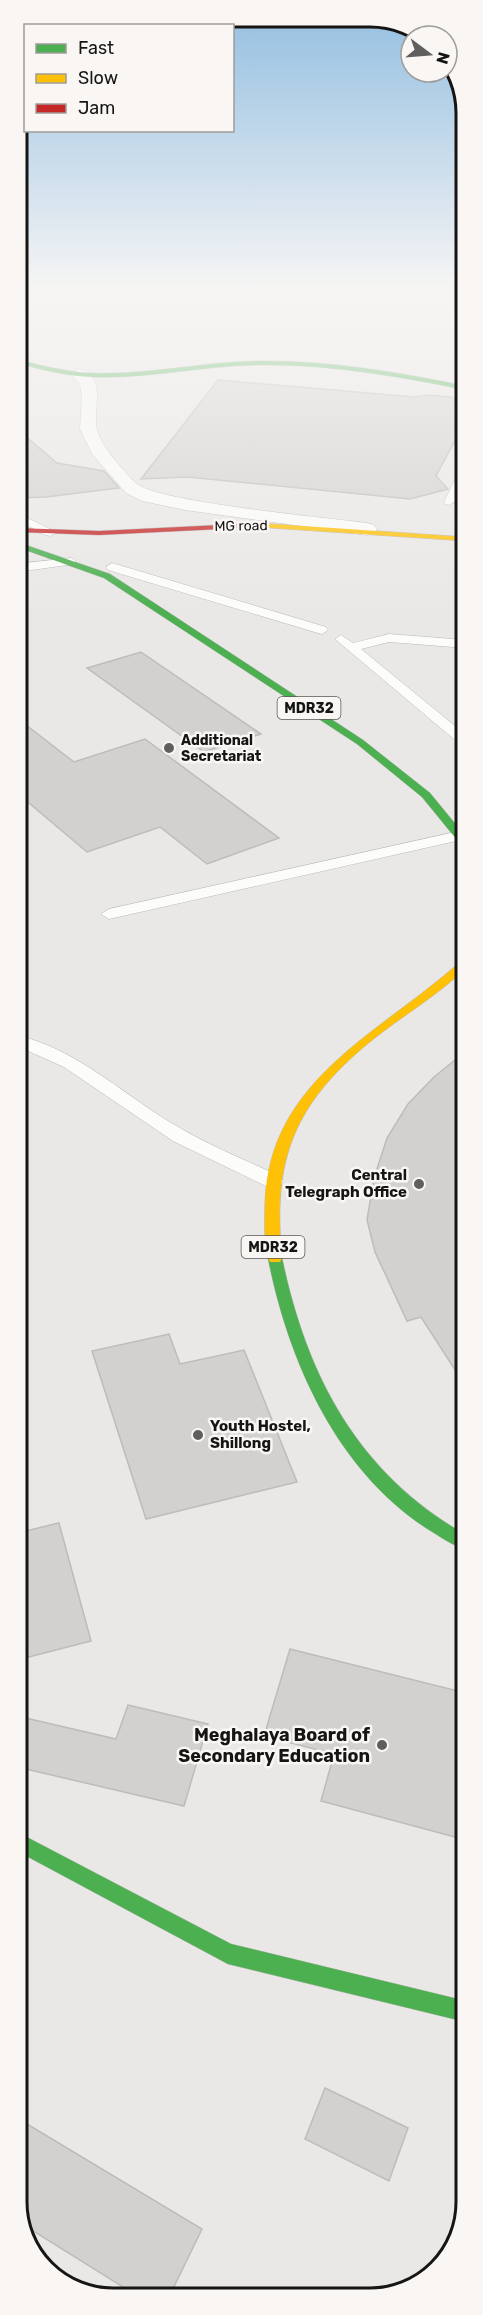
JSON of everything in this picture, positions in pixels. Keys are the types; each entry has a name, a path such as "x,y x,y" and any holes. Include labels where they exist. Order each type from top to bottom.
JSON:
{"main road":[{"name":"MG road","path":"27,531 50,533 268,525 456,538"},
{"path":"109,572 127,548 158,530"},
{"name":"MDR32","path":"27,547 109,572 360,742 426,795 456,831"},
{"name":"MDR32","path":"456,973 365,1041 331,1072 291,1123 278,1151 273,1181 271,1234 281,1297 296,1342 327,1404 361,1454 397,1495 435,1526 456,1538"},
{"path":"27,1846 228,1954 456,2010"}],"street":[{"path":"88,395 88,429 98,450 132,489 149,497 185,504 416,535"}],"lane":[{"path":"449,502 456,488"},
{"path":"27,521 50,533"},
{"path":"27,567 71,562"},
{"path":"109,572 322,630"},
{"path":"456,643 389,638 346,643 456,734"},
{"path":"109,914 456,841"},
{"path":"27,1042 49,1050 189,1141 273,1181"}],"building":[{"path":"206,395 414,397 429,395 456,399 456,439 436,476 448,489 410,499 188,477 141,479"},
{"path":"27,438 57,463 104,471 119,488 27,498"},
{"path":"141,652 261,734 204,752 87,668"},
{"name":"Additional Secretariat","path":"27,726 74,762 145,739 279,838 207,864 160,827 87,852 27,801"},
{"name":"Central Telegraph Office","path":"456,1059 456,1371 421,1317 407,1321 375,1252 367,1220 374,1178 387,1138 408,1104 434,1077"},
{"name":"Youth Hostel, Shillong","path":"169,1334 180,1364 244,1350 297,1482 146,1519 92,1351"},
{"path":"59,1523 91,1641 27,1657 27,1531"},
{"name":"Meghalaya Board of Secondary Education","path":"290,1649 456,1690 456,1837 321,1801 334,1754 264,1736"},
{"path":"128,1705 208,1724 184,1806 27,1769 27,1718 116,1739"},
{"path":"325,2088 408,2128 389,2181 305,2139"},
{"path":"27,2124 202,2229 173,2288 125,2288 32,2230 27,2202"}],"traffic: fast":[{"path":"27,548 107,576 360,742 426,795 456,832"},
{"path":"275,1258 282,1292 304,1359 337,1423 380,1479 405,1503 427,1520 456,1537"},
{"path":"27,1846 228,1954 456,2010"}],"traffic: slow":[{"path":"259,525 456,538"},
{"path":"275,1258 272,1223 273,1191 278,1161 287,1134 301,1108 319,1084 342,1060 456,971"}],"traffic: jam":[{"path":"27,530 99,533 259,525"}],"place":[{"name":"Additional Secretariat","path":"169,748"},
{"name":"Central Telegraph Office","path":"419,1184"},
{"name":"Youth Hostel, Shillong","path":"198,1435"},
{"name":"Meghalaya Board of Secondary Education","path":"382,1745"}]}
